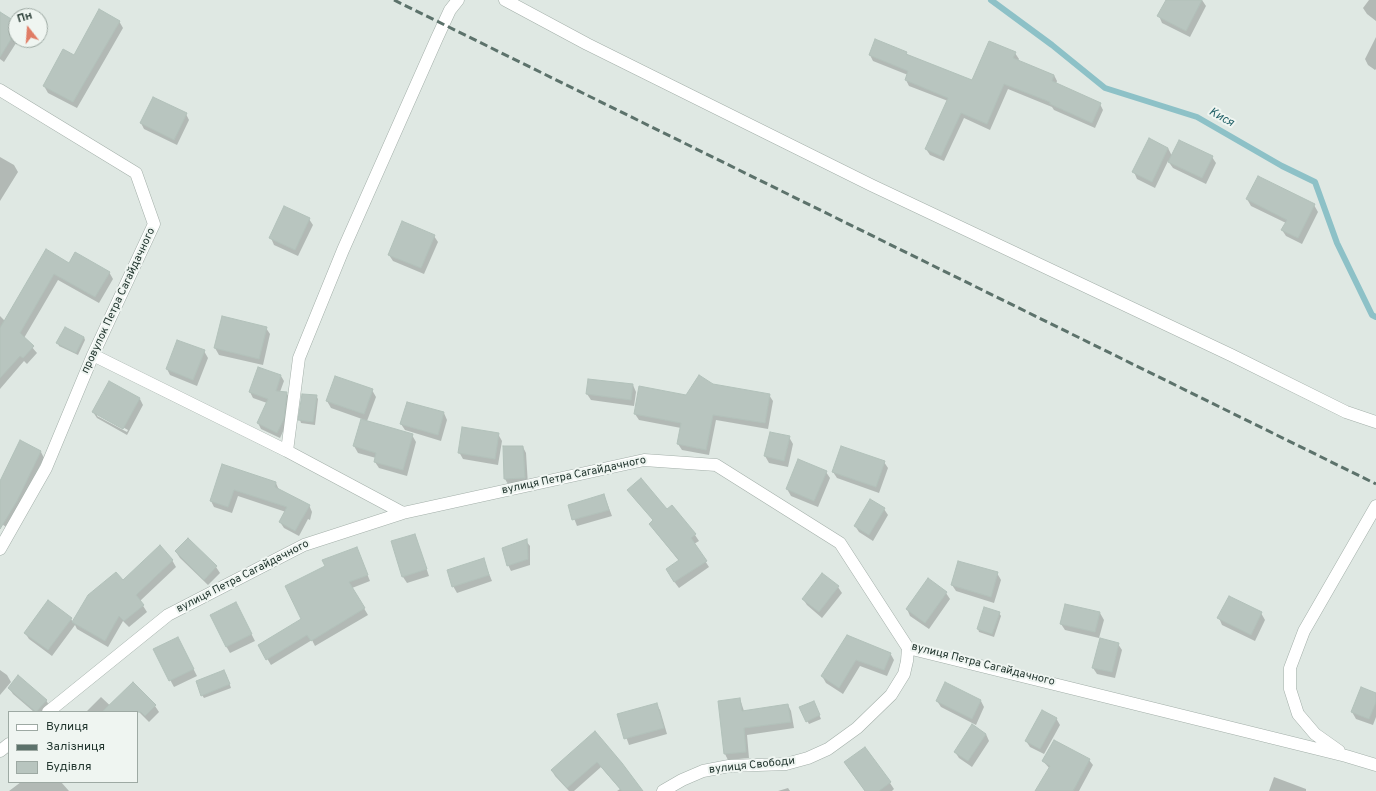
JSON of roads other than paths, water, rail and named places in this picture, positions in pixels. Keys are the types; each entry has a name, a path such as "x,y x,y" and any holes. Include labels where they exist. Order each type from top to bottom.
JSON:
{"street":[{"path":"286,450 299,358 334,271 437,38 450,10 458,0"},
{"path":"505,0 637,69 871,185 1231,355 1346,412 1376,422"},
{"name":"провулок Петра Сагайдачного","path":"0,90 136,172 154,224 93,355 46,468 0,549"},
{"path":"93,355 286,450 403,513"},
{"name":"вулиця Петра Сагайдачного","path":"49,711 168,615 304,545 403,513 644,460 716,465 840,543 908,648 1346,756 1376,765"},
{"path":"1346,756 1315,734 1302,720 1292,699 1289,678 1292,659 1304,631 1376,506"},
{"name":"вулиця Свободи","path":"663,791 682,780 703,771 729,766 786,764 808,758 828,749 857,728 891,695 904,674 908,648"},
{"path":"0,751 8,745"}],"waterway":[{"name":"Кися","path":"991,0 1052,45 1105,88 1197,117 1282,166 1315,182 1337,243 1372,315 1376,317"}],"railway":[{"path":"394,0 1376,484"}]}
